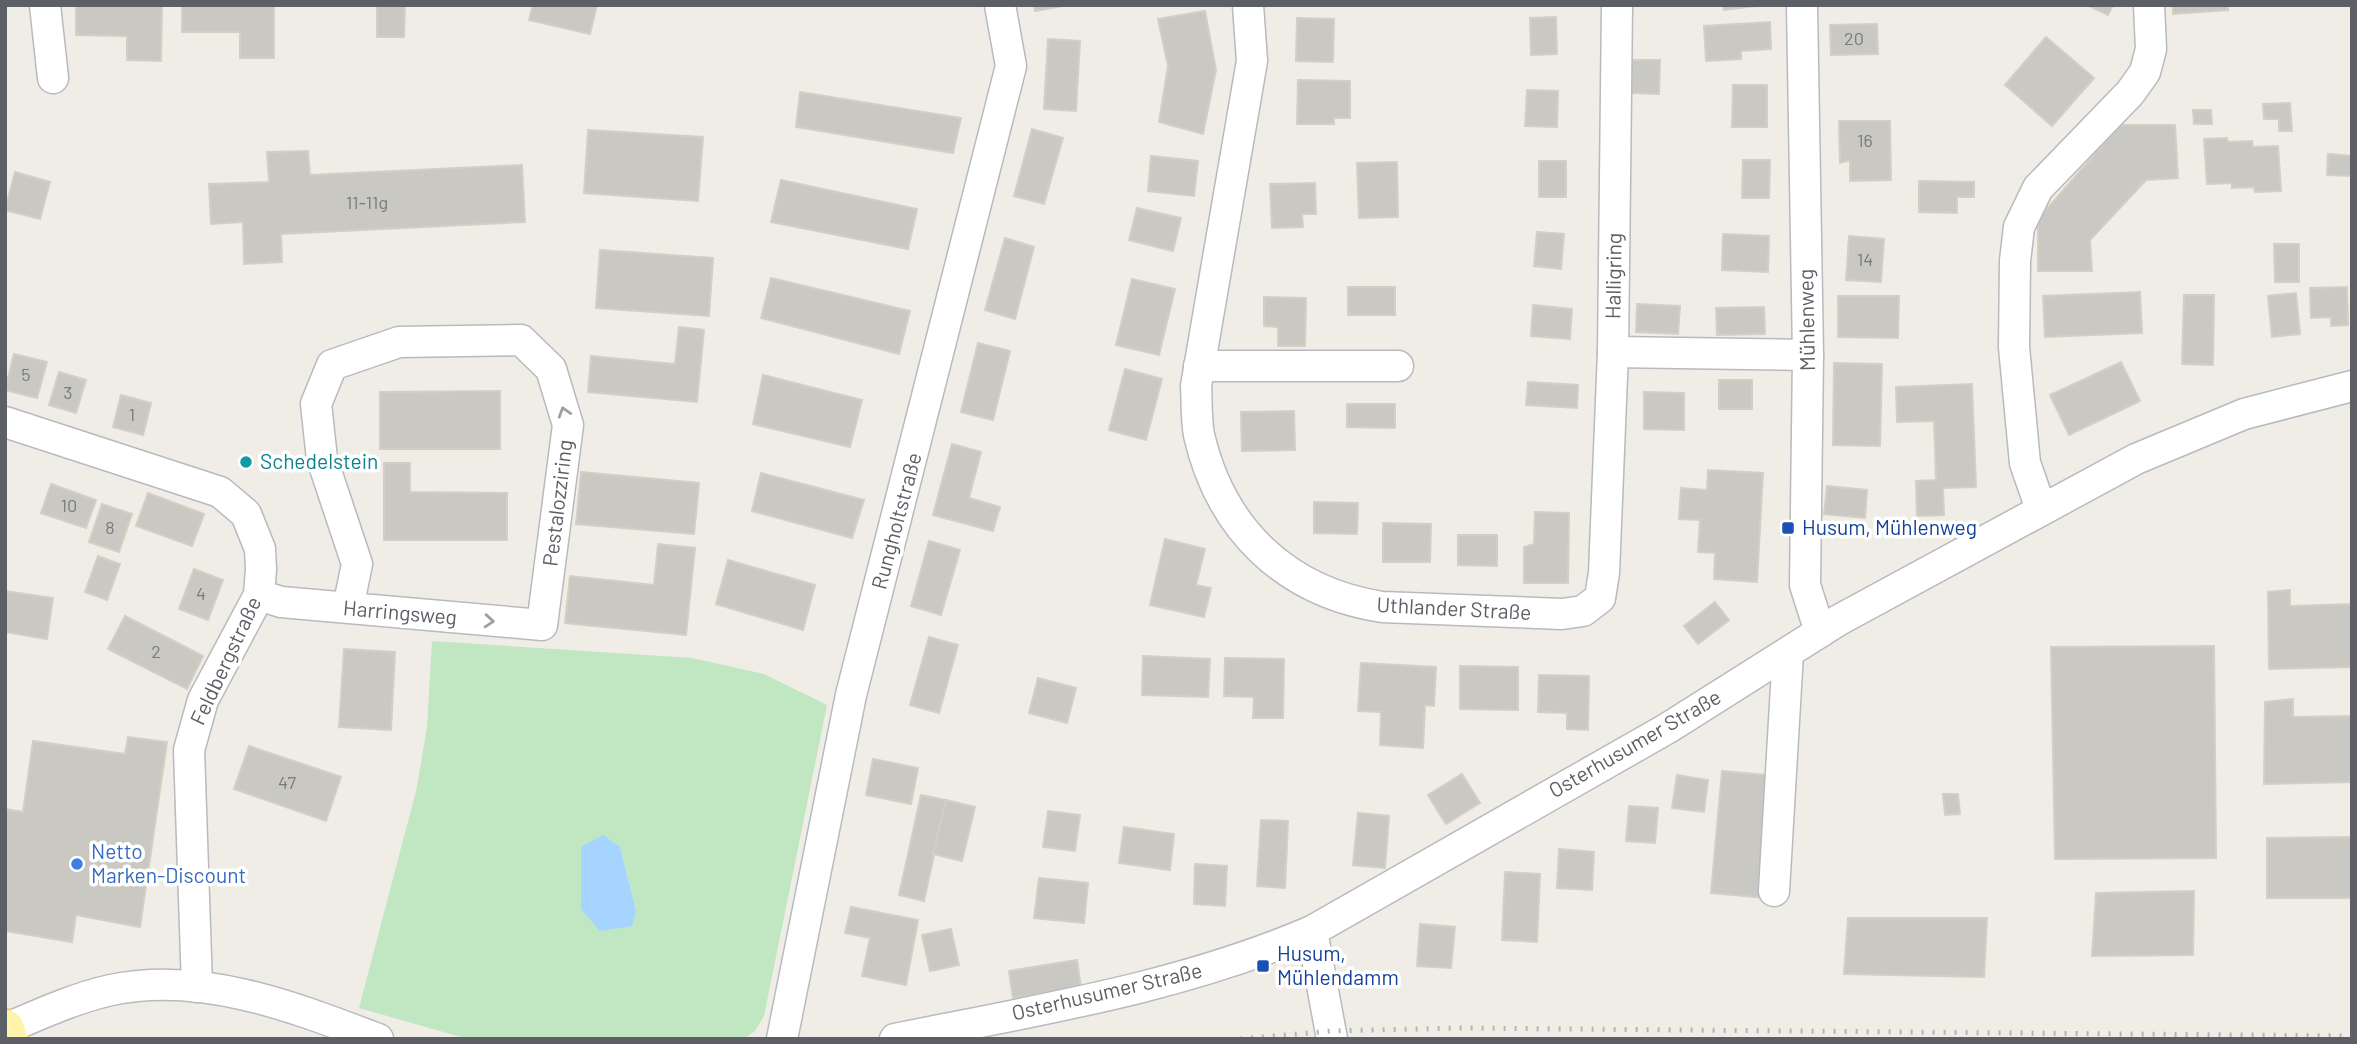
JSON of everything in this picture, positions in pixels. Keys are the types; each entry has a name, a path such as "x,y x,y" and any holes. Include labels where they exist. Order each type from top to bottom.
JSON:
{"main road":[{"path":"5,1029 8,1039"}],"street":[{"path":"45,5 53,78"},
{"name":"Rungholtstraße","path":"782,1039 851,695 1011,66 1000,5"},
{"name":"Uthlander Straße","path":"1248,5 1252,61 1196,386 1199,433 1212,474 1229,512 1257,548 1316,588 1364,604 1562,614 1583,611 1601,598 1613,352"},
{"name":"Halligring","path":"1613,352 1617,5"},
{"name":"Mühlenweg","path":"1802,5 1808,355 1805,585 1820,632"},
{"path":"2041,509 2025,463 2014,347 2015,261 2019,227 2038,188 2130,93 2145,72 2151,49 2149,5"},
{"name":"Pestalozziring","path":"348,608 358,564 322,459 316,404 332,365 399,342 521,340 551,369 568,425 542,625"},
{"path":"1613,352 1808,355"},
{"path":"1199,366 1398,366"},
{"name":"Osterhusumer Straße","path":"895,1039 1150,987 1260,953 1312,931 1668,728 1820,632 2136,458 2244,414 2352,386"},
{"name":"Feldbergstraße","path":"5,422 220,492 236,502 246,514 260,550 259,595 203,700 189,750 197,987"},
{"name":"Harringsweg","path":"259,595 281,602 542,625"},
{"path":"1774,891 1787,653"},
{"path":"1312,931 1332,1039"},
{"path":"5,1029 60,1006 111,990 163,985 228,990 289,1007 378,1039"}],"green space":[{"path":"432,641 692,658 764,674 827,705 764,1016 755,1031 744,1039 468,1039 359,1008 417,787 427,727","holes":["581,847 620,847 636,910"]}],"water":[{"path":"603,835 620,847 636,910 632,926 600,931 581,909 581,847"}],"building":[{"path":"76,5 162,5 161,61 127,60 127,36 76,35"},
{"path":"182,5 274,5 274,58 240,58 240,32 182,32"},
{"path":"377,5 405,5 404,37 377,37"},
{"path":"533,5 597,5 590,34 529,20"},
{"path":"1034,5 1063,5 1063,6 1035,11"},
{"path":"1723,5 1764,5 1724,10"},
{"path":"2087,5 2113,5 2108,15"},
{"path":"2173,5 2228,5 2228,10 2173,14"},
{"path":"1205,11 1216,70 1203,134 1159,122 1168,66 1158,19"},
{"path":"1556,17 1557,54 1531,55 1530,18"},
{"path":"1297,18 1334,19 1333,62 1296,61"},
{"path":"1770,22 1771,49 1741,51 1741,59 1706,61 1704,26"},
{"path":"1877,24 1878,54 1831,55 1830,25"},
{"path":"2046,37 2094,78 2052,126 2005,85"},
{"path":"1048,39 1080,41 1076,111 1044,109"},
{"path":"1632,60 1660,60 1659,94 1631,93"},
{"path":"1298,80 1350,81 1350,118 1334,118 1334,124 1297,124"},
{"path":"1733,85 1767,85 1767,127 1732,127"},
{"path":"1527,90 1558,91 1557,127 1525,126"},
{"path":"800,92 961,118 953,153 796,127"},
{"path":"2290,103 2292,131 2279,131 2279,119 2264,119 2263,104"},
{"path":"2193,110 2211,110 2212,124 2194,124"},
{"path":"1839,121 1890,121 1891,180 1850,181 1850,160 1840,163"},
{"path":"2120,125 2175,125 2178,178 2146,180 2090,240 2092,271 2038,271 2038,219"},
{"path":"1032,129 1063,138 1044,204 1014,196"},
{"path":"588,130 703,137 698,201 584,193"},
{"path":"2227,138 2228,142 2252,141 2253,147 2278,146 2281,191 2255,192 2254,187 2232,188 2232,183 2207,184 2204,139"},
{"path":"308,151 310,175 522,165 525,222 281,234 282,262 244,264 243,222 211,224 209,184 269,182 267,152"},
{"path":"2328,154 2352,156 2352,176 2327,175"},
{"path":"1151,156 1198,161 1194,196 1148,191"},
{"path":"1743,160 1770,160 1769,198 1742,198"},
{"path":"1539,161 1566,161 1566,197 1539,197"},
{"path":"1397,162 1398,217 1359,218 1357,163"},
{"path":"15,172 50,182 40,219 5,210"},
{"path":"781,180 917,209 908,249 771,222"},
{"path":"1919,181 1974,182 1974,197 1957,197 1957,213 1919,212"},
{"path":"1315,183 1316,214 1302,214 1303,227 1272,228 1270,184"},
{"path":"1137,208 1181,218 1173,251 1129,240"},
{"path":"1537,232 1564,234 1561,269 1534,266"},
{"path":"1723,234 1769,236 1768,272 1722,270"},
{"path":"1849,236 1884,239 1881,282 1846,280"},
{"path":"1005,238 1034,247 1015,319 985,310"},
{"path":"2274,244 2299,244 2299,282 2275,282"},
{"path":"600,250 713,258 709,316 596,308"},
{"path":"771,278 910,311 899,354 761,318"},
{"path":"1132,279 1175,289 1159,355 1116,345"},
{"path":"1348,287 1395,287 1395,315 1348,315"},
{"path":"2347,287 2348,325 2331,326 2331,317 2311,318 2310,288"},
{"path":"2140,292 2142,333 2045,337 2043,296"},
{"path":"2296,293 2300,334 2272,337 2268,296"},
{"path":"2184,295 2214,295 2213,365 2182,364"},
{"path":"1838,296 1899,296 1898,338 1838,337"},
{"path":"1264,297 1306,298 1305,346 1278,346 1278,327 1264,326"},
{"path":"1637,304 1680,306 1678,334 1636,332"},
{"path":"1533,305 1572,309 1570,339 1531,336"},
{"path":"1764,307 1765,334 1717,335 1716,308"},
{"path":"679,327 704,330 697,402 588,392 591,356 675,364"},
{"path":"978,343 1010,351 993,420 961,412"},
{"path":"14,354 47,362 37,398 5,390"},
{"path":"2121,362 2140,401 2069,435 2050,395"},
{"path":"1834,363 1882,364 1880,446 1833,445"},
{"path":"1125,369 1162,379 1146,440 1109,430"},
{"path":"59,372 86,380 76,413 49,405"},
{"path":"763,375 862,400 850,447 753,424"},
{"path":"1719,380 1752,380 1752,409 1719,409"},
{"path":"1528,382 1578,385 1577,408 1526,405"},
{"path":"1972,384 1976,487 1943,488 1944,515 1917,516 1916,481 1936,480 1934,421 1897,422 1896,387"},
{"path":"500,391 500,449 380,449 380,392"},
{"path":"1644,392 1684,393 1684,430 1644,429"},
{"path":"121,395 151,403 143,435 113,427"},
{"path":"1347,404 1395,404 1395,428 1347,427"},
{"path":"1294,411 1295,450 1242,451 1241,412"},
{"path":"952,444 981,452 969,498 1000,507 993,531 933,515"},
{"path":"384,463 410,463 410,492 507,493 507,540 384,540"},
{"path":"1708,470 1763,473 1757,582 1714,579 1715,553 1698,552 1700,520 1679,519 1681,488 1707,490"},
{"path":"581,472 699,483 694,534 576,524"},
{"path":"761,473 864,500 852,538 752,511"},
{"path":"51,484 96,500 86,528 41,513"},
{"path":"1827,486 1867,490 1865,518 1824,514"},
{"path":"148,493 204,514 192,546 136,526"},
{"path":"1314,502 1358,503 1357,534 1314,533"},
{"path":"102,504 132,514 119,552 89,542"},
{"path":"1535,512 1569,513 1568,583 1524,583 1524,547 1534,544"},
{"path":"1383,523 1431,524 1430,562 1383,562"},
{"path":"1458,535 1497,535 1497,566 1458,565"},
{"path":"1165,539 1205,549 1196,585 1211,588 1204,617 1150,605"},
{"path":"929,541 960,550 941,615 911,606"},
{"path":"658,544 695,548 686,635 565,623 570,576 654,585"},
{"path":"98,556 120,564 107,600 85,592"},
{"path":"728,560 815,585 803,630 716,604"},
{"path":"194,569 223,580 208,620 179,609"},
{"path":"2290,590 2290,606 2352,604 2352,667 2269,669 2268,592"},
{"path":"5,591 53,598 47,639 5,632"},
{"path":"1715,602 1729,620 1698,644 1684,626"},
{"path":"125,616 203,656 187,689 108,649"},
{"path":"929,637 958,645 939,713 910,705"},
{"path":"2214,646 2216,858 2055,859 2051,647"},
{"path":"344,649 395,652 391,730 339,727"},
{"path":"1143,656 1210,659 1208,697 1142,695"},
{"path":"1225,658 1284,659 1283,718 1253,718 1254,697 1224,696"},
{"path":"1361,663 1436,667 1434,706 1425,705 1423,748 1380,745 1381,712 1358,711"},
{"path":"1460,666 1518,667 1518,710 1460,709"},
{"path":"1539,675 1589,676 1588,730 1567,729 1567,713 1538,712"},
{"path":"1038,678 1076,688 1067,723 1029,713"},
{"path":"2293,699 2293,717 2352,716 2352,782 2264,784 2265,702"},
{"name":"Netto Marken-Discount","path":"128,737 167,742 140,927 76,915 72,942 5,931 5,809 23,812 33,741 125,754"},
{"path":"249,746 341,777 326,821 234,789"},
{"path":"873,759 918,768 911,804 866,795"},
{"path":"1722,771 1777,776 1766,898 1711,893"},
{"path":"1462,774 1480,803 1446,824 1428,795"},
{"path":"1677,775 1708,780 1704,812 1672,808"},
{"path":"1943,794 1958,794 1960,814 1945,815"},
{"path":"921,795 946,800 924,901 899,895"},
{"path":"946,800 975,807 962,861 933,854"},
{"path":"1629,806 1658,808 1655,843 1626,841"},
{"path":"1048,811 1080,815 1075,851 1043,847"},
{"path":"1358,813 1389,816 1385,868 1353,865"},
{"path":"1261,820 1288,821 1285,888 1257,886"},
{"path":"1124,827 1174,834 1170,870 1119,863"},
{"path":"2352,837 2352,898 2267,898 2267,838"},
{"path":"1559,849 1594,852 1592,890 1557,888"},
{"path":"1195,864 1227,866 1225,906 1194,904"},
{"path":"1505,872 1540,874 1537,942 1502,940"},
{"path":"1039,878 1088,883 1084,923 1034,918"},
{"path":"2194,891 2193,955 2092,956 2096,893"},
{"path":"851,907 918,920 906,985 862,976 870,938 845,933"},
{"path":"1848,918 1987,918 1984,977 1844,974"},
{"path":"1420,924 1455,927 1451,968 1417,966"},
{"path":"951,929 959,965 930,971 922,935"},
{"path":"1077,960 1081,988 1013,998 1009,971"}],"railway":[{"path":"1240,1039 1331,1031 1460,1028 2352,1036"}],"place":[{"name":"Schedelstein","path":"246,462"},
{"name":"Husum, Mühlenweg","path":"1788,528"},
{"name":"Netto Marken-Discount","path":"77,864"},
{"name":"Husum, Mühlendamm","path":"1263,966"}]}
